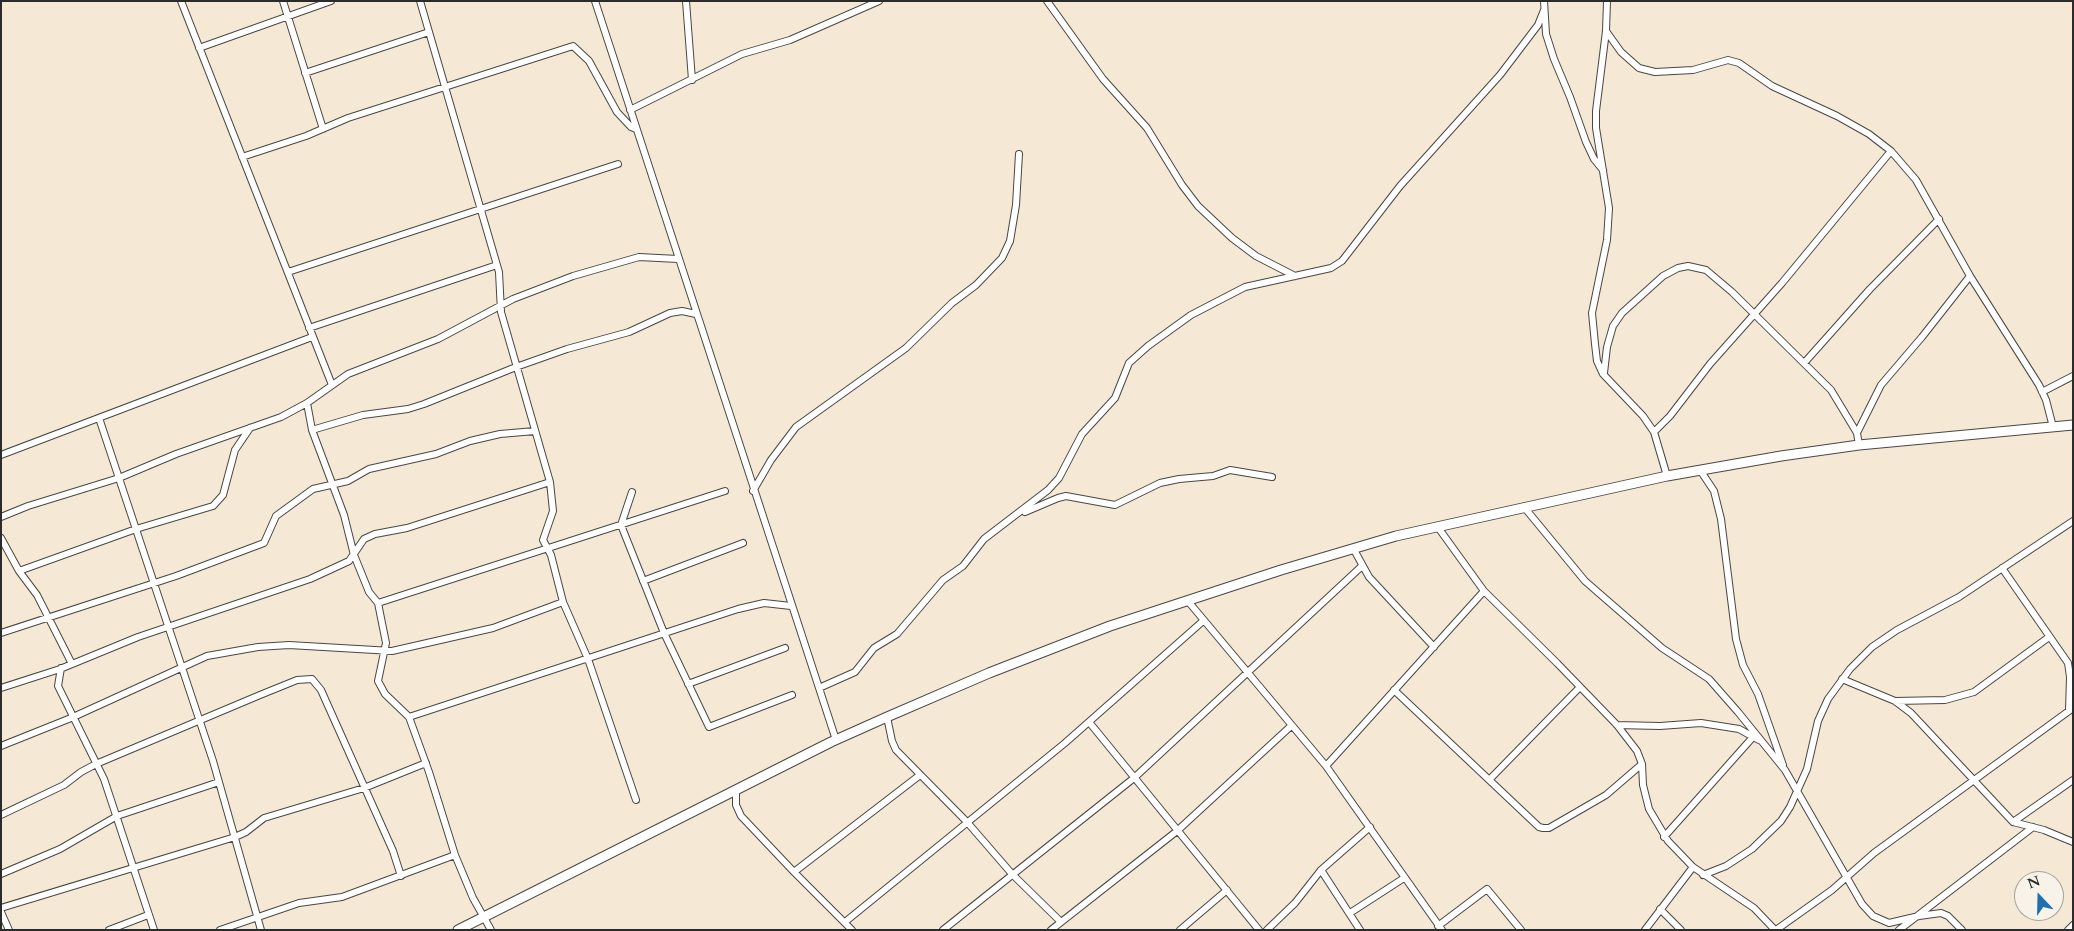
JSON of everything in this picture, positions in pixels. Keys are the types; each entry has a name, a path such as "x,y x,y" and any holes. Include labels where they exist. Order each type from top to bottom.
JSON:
{"street":[{"path":"180,1 332,385"},
{"path":"283,1 323,129"},
{"path":"198,48 330,1"},
{"path":"420,1 497,265 501,284 500,305 550,482 553,511 544,540 563,602 588,659 636,800"},
{"path":"594,1 836,740"},
{"path":"686,1 692,80"},
{"path":"630,110 742,54 790,40 879,1"},
{"path":"1047,1 1104,79 1146,128 1182,185 1198,206 1232,238 1256,256 1295,276"},
{"path":"1544,1 1546,34 1554,59 1570,96 1586,142 1594,159 1603,170"},
{"path":"1607,1 1606,31 1596,111 1596,128 1609,208 1607,240 1592,313 1597,361 1603,374 1643,416 1654,432 1667,476"},
{"path":"819,688 855,672 874,648 897,634 942,580 963,566 984,539 1048,490 1059,478 1082,434 1115,398 1126,368 1138,354 1191,315 1245,287 1331,268 1342,261 1400,186 1500,75 1538,25 1544,10"},
{"path":"1606,31 1621,52 1639,68 1655,72 1693,70 1728,60 1739,63 1772,86 1837,116 1869,134 1891,151 1916,180 1970,276 2042,392 2053,426"},
{"path":"306,73 429,32"},
{"path":"242,157 323,129 348,118 573,46 589,61 618,112 631,127 636,129"},
{"path":"1654,432 1670,416 1710,364 1755,315 1891,151"},
{"path":"753,491 770,460 796,427 906,348 952,304 976,285 1002,258 1010,240 1013,223 1019,181 1019,154"},
{"path":"288,272 618,164"},
{"path":"1804,362 1870,289 1939,219"},
{"path":"1,517 28,506 119,478 176,454 291,412 357,370 393,358 444,336 500,305 573,276 632,258 646,256 678,259"},
{"path":"309,328 497,265"},
{"path":"1603,374 1607,347 1613,326 1622,313 1663,276 1678,268 1688,266 1706,270 1804,362 1838,399 1857,433 1859,445"},
{"path":"1857,433 1881,385 1970,276"},
{"path":"312,430 363,415 408,409 424,404 516,367 567,349 611,338 670,313 682,310 696,314"},
{"path":"1,455 312,337"},
{"path":"2042,392 2073,376"},
{"path":"307,403 312,430 344,515 354,555 369,592 378,603 385,634 386,652 378,681 385,694 409,716 455,855 491,930"},
{"path":"99,418 219,782 261,930"},
{"path":"458,930 836,740 1044,651 1186,600 1354,548 1437,526 1667,476 1859,445 2073,425"},
{"path":"19,571 136,529 206,509 218,502 223,495 235,450 251,427"},
{"path":"1,633 154,584 264,543 268,539 271,524 282,511 313,489 332,486 348,481 369,470 436,454 470,441 500,434 535,431"},
{"path":"1019,514 1066,496 1115,505 1160,483 1213,476 1230,470 1272,477"},
{"path":"1700,470 1714,491 1721,519 1736,639 1743,665 1758,694 1785,770 1797,792 1862,904 1878,920 1889,923 1941,913 1948,916 1962,930"},
{"path":"1,688 62,668 168,627 310,580 343,564 354,555 358,545 364,539 375,534 407,528 550,482"},
{"path":"378,603 725,490"},
{"path":"632,492 621,524 664,633 709,728 792,695"},
{"path":"1524,507 1585,581 1662,648 1709,679 1785,770"},
{"path":"1704,875 1726,866 1762,841 1781,821 1797,792 1812,750 1818,722 1828,700 1842,679 1872,647 1897,630 1959,598 2073,521"},
{"path":"1437,526 1484,591 1617,725 1637,751 1642,764 1645,797 1649,809 1664,837 1693,867 1754,908 1776,930 1847,877 1874,853 2071,710 2069,666 2002,568"},
{"path":"1,538 19,571 37,595 72,664"},
{"path":"643,581 743,543"},
{"path":"1354,548 1369,577 1434,647"},
{"path":"944,930 1134,778 1362,566"},
{"path":"1326,766 1484,591"},
{"path":"1186,600 1326,766 1440,928 1487,889 1521,930"},
{"path":"1,746 73,717 207,656 258,647 289,645 386,652 413,648 493,628 563,602"},
{"path":"409,716 738,609 764,603 791,606"},
{"path":"844,922 1089,722 1203,621"},
{"path":"1895,702 1945,700 1974,692 2049,637"},
{"path":"688,684 785,648"},
{"path":"62,668 58,686 96,764 117,816 154,930"},
{"path":"1,816 64,785 81,772 96,764 297,680 312,679 321,690 393,851 402,876"},
{"path":"1842,679 1895,702 1919,720 2013,822 2033,827 2073,842"},
{"path":"1490,779 1580,687"},
{"path":"1394,690 1539,827 1549,828 1606,795 1642,764"},
{"path":"887,717 896,750 967,822 1012,874 1061,922"},
{"path":"1089,722 1259,930"},
{"path":"1617,725 1660,726 1701,723 1739,729 1762,742"},
{"path":"1051,930 1177,831 1291,726"},
{"path":"1664,837 1753,737"},
{"path":"1,908 134,866 235,837 246,832 264,818 364,788 426,763"},
{"path":"794,872 920,775"},
{"path":"2013,822 2073,780"},
{"path":"1,874 60,850 117,816 219,782"},
{"path":"736,790 736,805 741,816 852,930"},
{"path":"1268,930 1295,903 1321,870 1370,827"},
{"path":"1899,930 2033,827"},
{"path":"220,930 257,916 305,902 342,897 455,855"},
{"path":"1645,930 1693,867"},
{"path":"1321,870 1360,930"},
{"path":"1350,913 1404,878"},
{"path":"1180,930 1228,890"},
{"path":"1660,909 1681,930"},
{"path":"1,912 6,928"},
{"path":"109,930 148,915"},
{"path":"2068,930 2073,925"}]}
